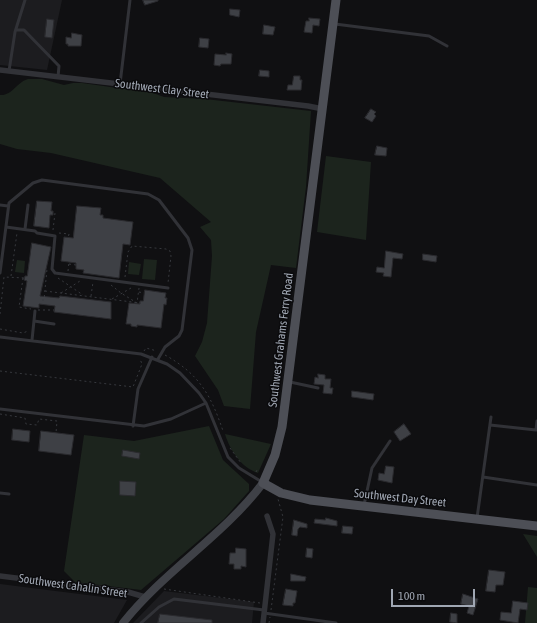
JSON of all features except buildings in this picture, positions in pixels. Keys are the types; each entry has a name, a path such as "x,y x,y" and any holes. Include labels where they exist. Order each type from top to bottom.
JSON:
{"main road":[{"name":"Southwest Grahams Ferry Road","path":"123,623 157,586 234,518 263,483 278,445 288,381 336,0"},
{"name":"Southwest Day Street","path":"263,483 281,493 310,500 537,526"}],"street":[{"name":"Southwest Clay Street","path":"0,70 323,109"},
{"path":"262,623 273,534 267,516"},
{"name":"Southwest Cahalin Street","path":"0,576 128,592 145,598"}],"lane":[{"path":"9,71 16,30 25,0"},
{"path":"120,84 130,0"},
{"path":"333,23 430,36 447,46"},
{"path":"16,30 24,30 59,66 58,77"},
{"path":"0,274 10,200 39,180 148,194 156,197 188,238 192,250 182,330 179,336 167,345 158,359"},
{"path":"0,204 8,206"},
{"path":"25,229 28,205"},
{"path":"6,227 25,229 56,237 52,272 168,288"},
{"path":"32,340 35,311"},
{"path":"34,321 54,324"},
{"path":"0,337 142,354 158,359 173,368 192,383 206,403 228,457 239,468 263,483"},
{"path":"133,426 138,389 152,357"},
{"path":"288,381 318,388"},
{"path":"0,409 133,426 144,426 162,422 206,403"},
{"path":"477,519 491,417"},
{"path":"490,425 536,430 537,421"},
{"path":"364,506 372,468 390,440"},
{"path":"483,477 537,485"},
{"path":"0,493 9,494"},
{"path":"142,623 165,602 174,599 336,623"}],"path":[{"path":"52,235 55,213 53,213"},
{"path":"11,276 17,228"},
{"path":"58,233 69,234 68,238"},
{"path":"125,282 128,250 132,246 138,245 166,249 170,251 171,256 168,288"},
{"path":"68,275 69,262"},
{"path":"69,264 76,265"},
{"path":"42,300 44,300 47,268"},
{"path":"47,274 52,275 71,286 83,294 83,296"},
{"path":"0,314 4,277 11,276 24,278 19,307 50,311 54,310"},
{"path":"61,293 87,277"},
{"path":"91,297 93,278"},
{"path":"112,280 111,286 121,294 137,303"},
{"path":"112,299 140,284"},
{"path":"137,303 140,284"},
{"path":"45,291 140,303"},
{"path":"139,292 144,293"},
{"path":"0,329 24,333 28,331 29,327"},
{"path":"0,371 133,387 142,364 139,358 146,348 162,353 186,368 201,384 214,406 223,432"},
{"path":"0,414 25,418 26,424 37,425 40,419 57,421 56,433"},
{"path":"228,446 243,465"},
{"path":"255,474 258,468"},
{"path":"269,623 283,517 278,502 281,493"},
{"path":"157,586 166,590 265,603"}],"shaded area":[{"path":"0,0 62,0 47,70 0,65"},
{"path":"28,79 42,79 64,85 82,83 153,93 164,97 205,99 311,111 306,187 296,268 271,265 256,332 250,409 224,406 218,390 195,356 202,342 207,323 212,256 211,240 200,227 211,222 160,178 51,153 17,149 0,144 0,95 8,93"},
{"path":"326,156 371,162 366,240 317,232"},
{"path":"144,259 157,260 155,280 142,279"},
{"path":"17,260 25,261 24,273 15,272"},
{"path":"129,262 141,264 139,275 128,274"},
{"path":"209,426 223,460 249,484 249,491 224,519 141,590 75,582 64,571 84,435 134,441"},
{"path":"225,434 271,444 258,473 252,471 237,458 230,447"},
{"path":"523,534 537,536 537,557"},
{"path":"0,584 127,600 114,623 0,623"},
{"path":"528,587 537,588 537,623 525,623"},
{"path":"164,591 254,602 252,623 133,623"}]}
